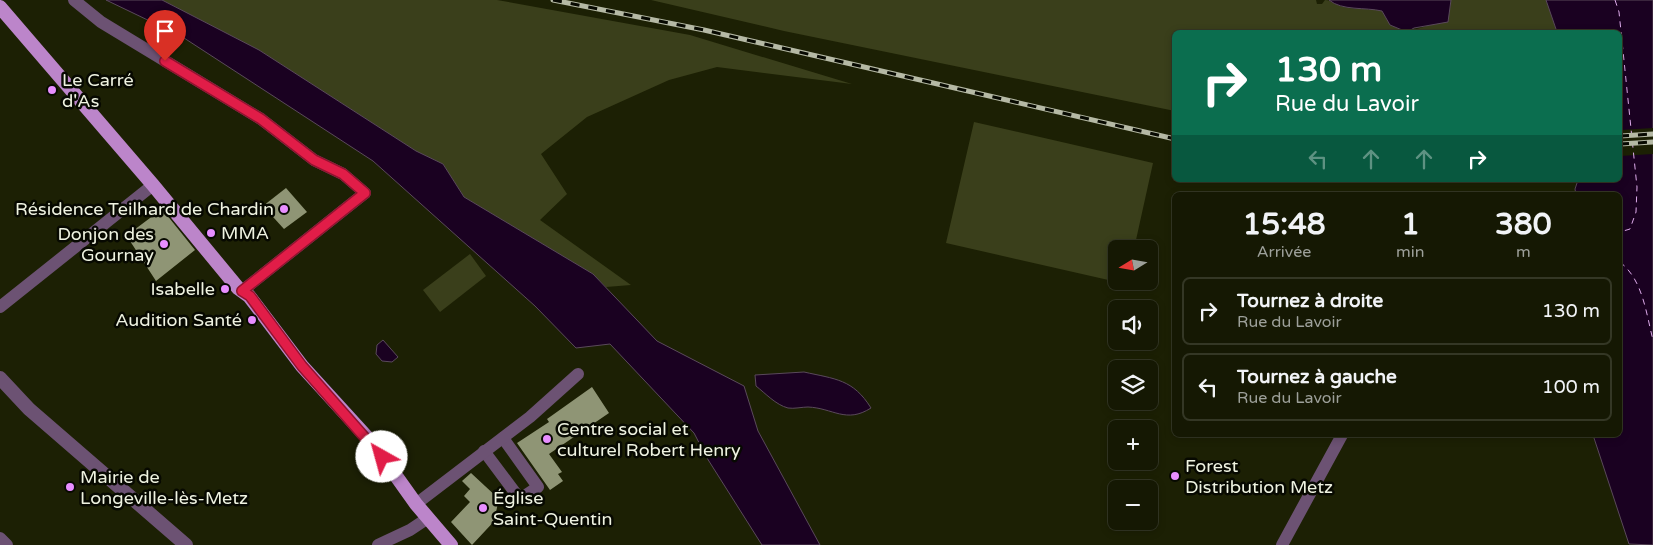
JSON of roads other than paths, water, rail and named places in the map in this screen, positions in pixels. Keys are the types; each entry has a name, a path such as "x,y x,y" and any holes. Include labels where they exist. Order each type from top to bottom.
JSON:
{"main road":[{"path":"0,6 242,291 250,296 336,406 374,445 416,504 451,545"}],"street":[{"path":"74,0 101,22 261,119 314,160 343,174 365,193 242,291"},
{"path":"0,307 153,185"},
{"path":"416,504 503,438 578,374"},
{"path":"0,378 29,410 186,545"},
{"path":"1282,545 1341,437"},
{"path":"484,452 520,500 538,487 503,438"},
{"path":"378,545 410,530 428,518"},
{"path":"0,538 7,545"}],"railway":[{"path":"553,0 704,30 1172,138"},
{"path":"1622,136 1653,134"},
{"path":"1622,144 1653,142"}],"place":[{"name":"Le Carré d'As","path":"52,90"},
{"name":"Résidence Teilhard de Chardin","path":"284,209"},
{"name":"MMA","path":"211,233"},
{"name":"Donjon des Gournay","path":"164,244"},
{"name":"Isabelle","path":"225,289"},
{"name":"Audition Santé","path":"252,320"},
{"name":"Centre social et culturel Robert Henry","path":"547,439"},
{"name":"Forest Distribution Metz","path":"1175,476"},
{"name":"Mairie de Longeville-lès-Metz","path":"70,487"},
{"name":"Église Saint-Quentin","path":"483,508"}]}
